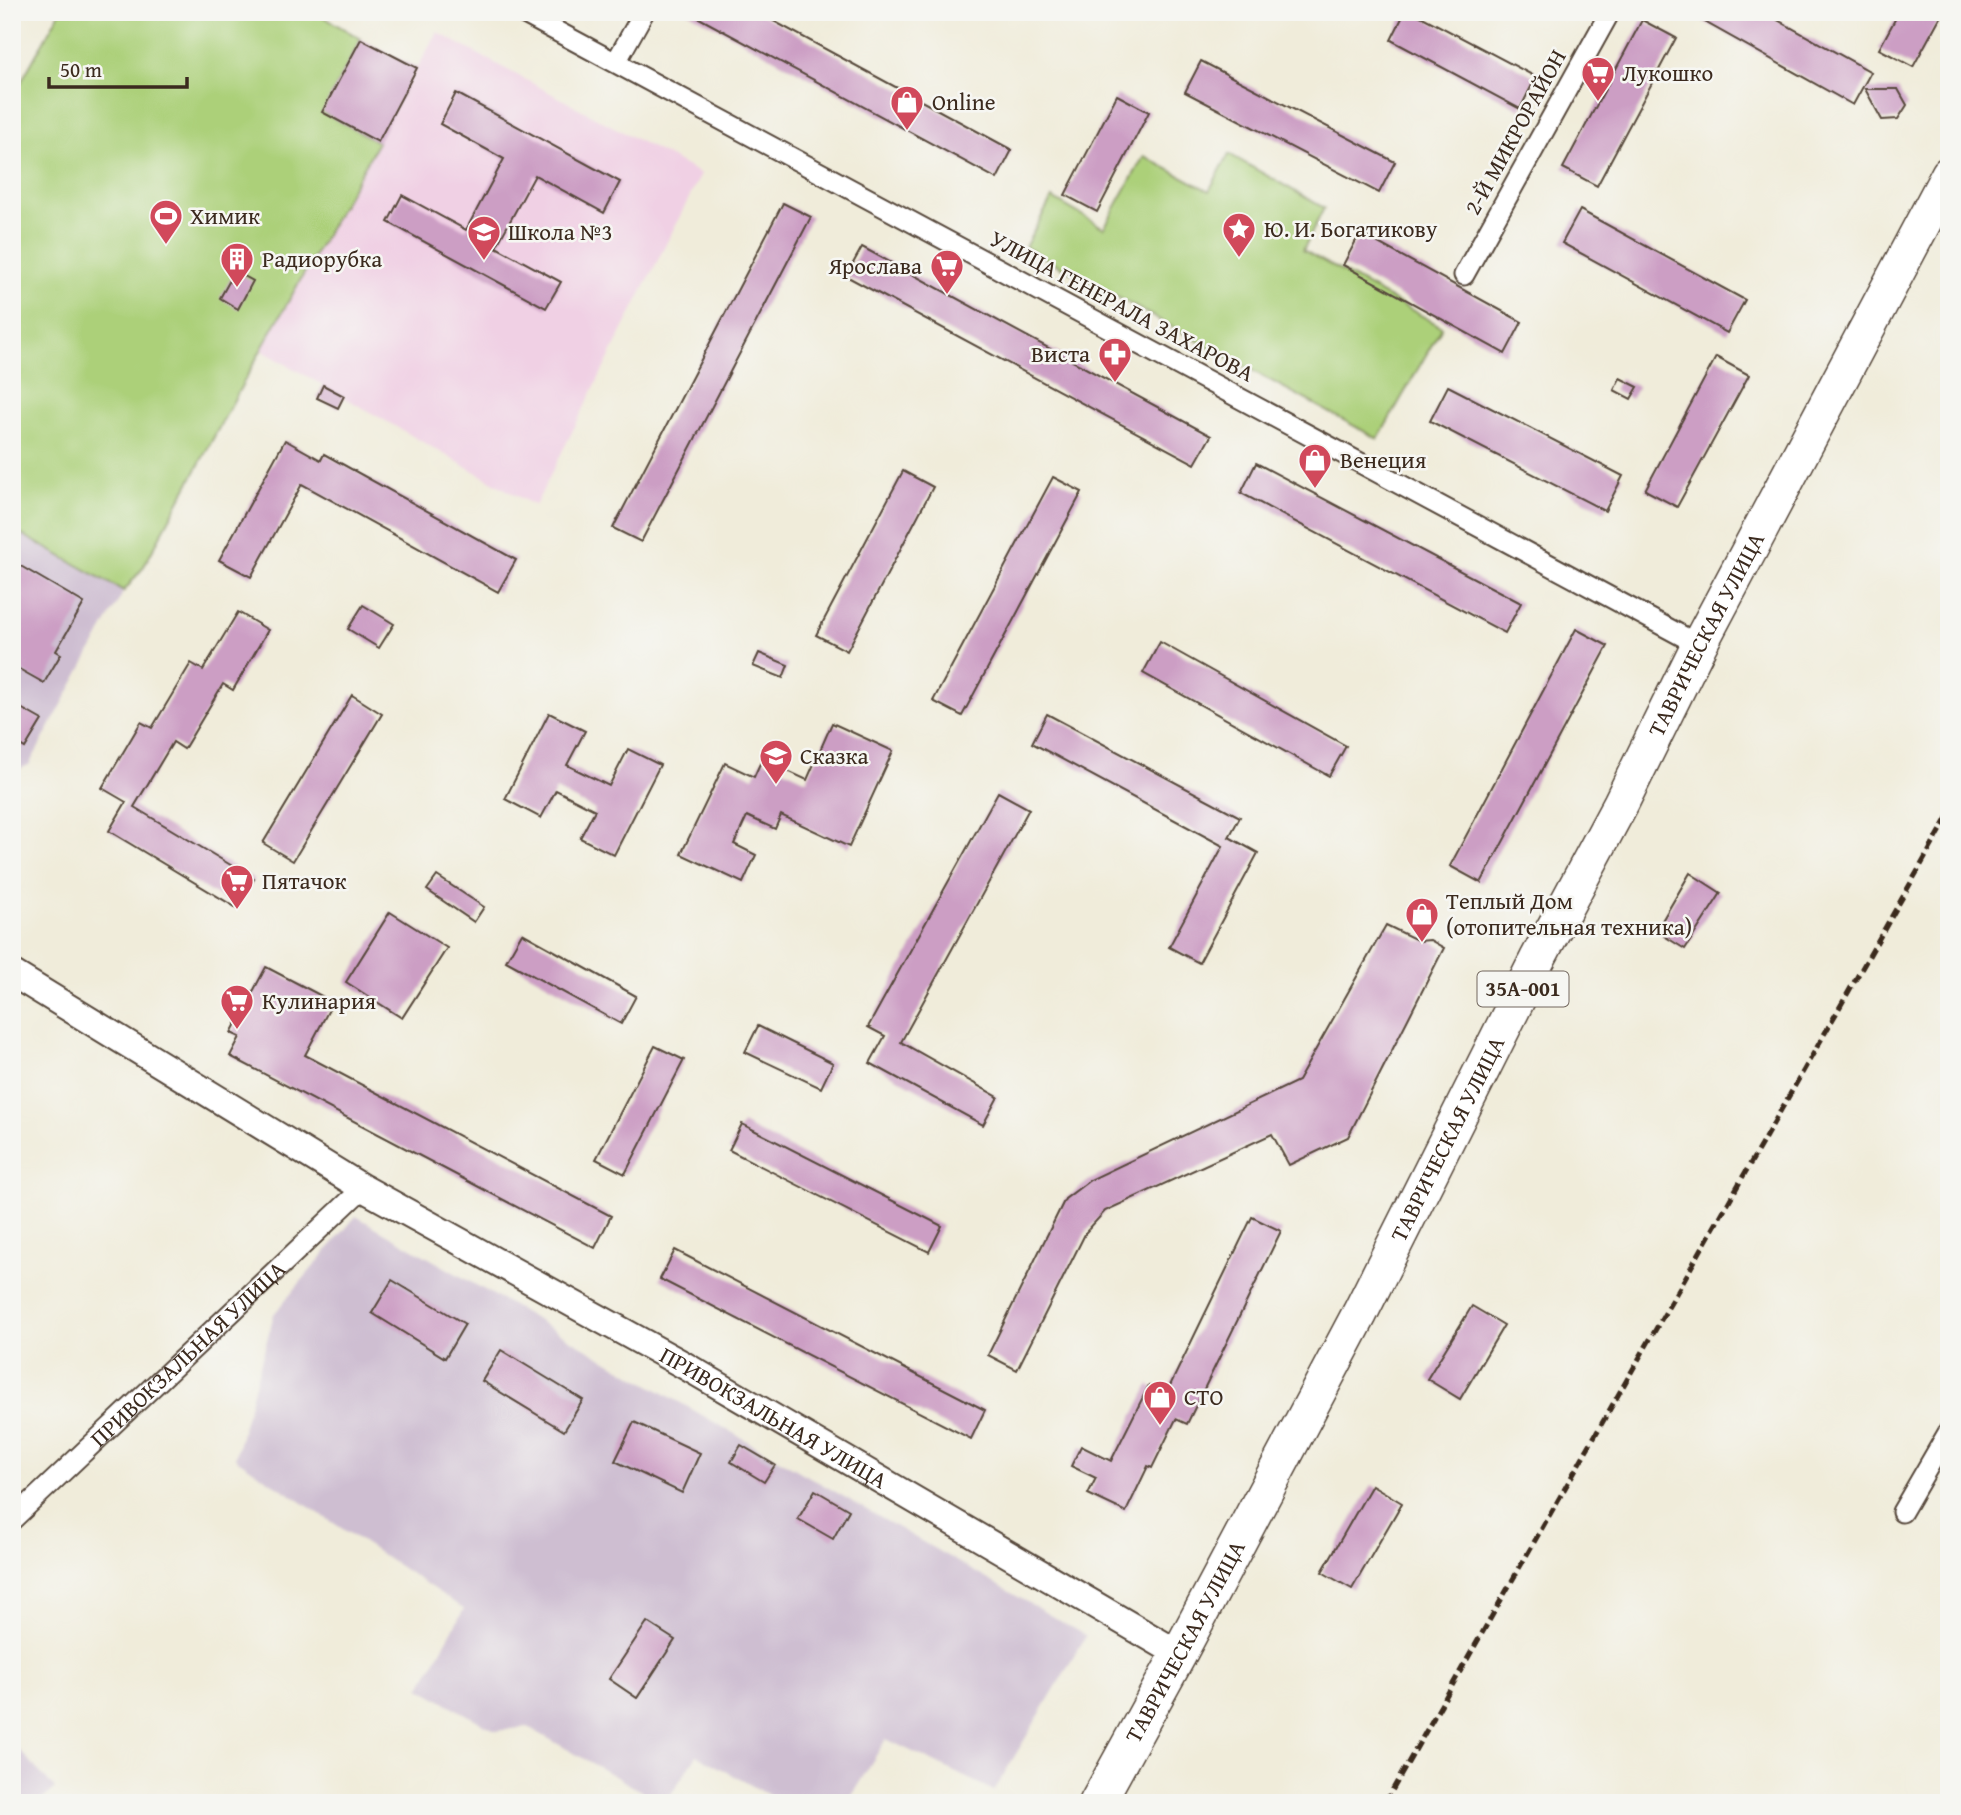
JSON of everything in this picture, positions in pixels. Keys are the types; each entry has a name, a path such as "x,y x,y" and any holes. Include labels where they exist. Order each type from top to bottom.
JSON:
{"highway":[{"name":"ТАВРИЧЕСКАЯ УЛИЦА","path":"1097,1803 1360,1313 1699,645 1949,174"}],"main road":[{"name":"ПРИВОКЗАЛЬНАЯ УЛИЦА","path":"12,973 363,1188 682,1364 1179,1654"}],"street":[{"name":"УЛИЦА ГЕНЕРАЛА ЗАХАРОВА","path":"521,12 1699,645"},
{"path":"616,62 644,12"},
{"name":"2-Й МИКРОРАЙОН","path":"1464,275 1610,12"},
{"name":"ПРИВОКЗАЛЬНАЯ УЛИЦА","path":"12,1520 363,1188"},
{"path":"1902,1512 1949,1431"}],"shaded area":[{"name":"Школа №3","path":"437,32 701,174 535,506 261,350"},
{"path":"12,529 124,591 29,765 12,772"},
{"path":"356,1216 1086,1636 994,1791 886,1739 847,1803 783,1803 697,1755 665,1803 662,1803 528,1727 496,1731 420,1688 464,1609 235,1458 274,1314"},
{"path":"12,1742 55,1789 38,1803 12,1803"}],"green space":[{"name":"Химик","path":"60,12 315,12 361,39 323,112 378,142 143,568 124,591 12,529 12,98"},
{"path":"1229,154 1324,208 1303,250 1442,327 1378,439 1025,247 1052,198 1104,228 1144,156 1209,191"}],"building":[{"path":"688,12 757,12 1012,150 997,179"},
{"path":"1405,12 1413,12 1536,77 1520,109 1391,40"},
{"path":"1687,12 1763,12 1871,72 1853,105"},
{"path":"1899,12 1943,12 1913,67 1879,49"},
{"path":"1642,20 1676,38 1597,186 1563,168"},
{"path":"361,39 417,68 378,142 322,112"},
{"path":"1201,61 1395,162 1379,193 1185,92"},
{"path":"1865,89 1898,89 1907,105 1898,119 1882,120"},
{"path":"456,93 620,182 604,213 535,175 496,247 561,282 546,308 388,222 402,195 466,230 504,159 440,124"},
{"path":"1117,95 1149,112 1097,212 1065,195"},
{"path":"783,203 811,217 641,542 613,528"},
{"path":"1580,210 1745,300 1727,333 1562,243"},
{"path":"1360,233 1522,322 1505,354 1343,265"},
{"path":"862,247 1211,436 1195,464 846,276"},
{"name":"Радиорубка","path":"235,271 253,281 238,309 220,298"},
{"path":"1716,357 1749,375 1677,507 1645,490"},
{"path":"1620,378 1638,387 1631,399 1614,390"},
{"path":"323,385 344,396 338,408 317,398"},
{"path":"1448,386 1623,476 1605,511 1430,421"},
{"path":"285,440 321,460 324,454 516,560 498,592 302,484 251,577 219,560"},
{"path":"1256,463 1521,603 1505,633 1241,493"},
{"path":"903,471 933,487 847,651 816,635"},
{"path":"1053,477 1082,492 962,716 933,701"},
{"path":"12,561 84,603 56,651 61,654 44,683 12,665"},
{"path":"363,605 394,624 379,648 348,629"},
{"path":"238,612 268,630 233,690 223,684 184,749 173,742 134,807 254,879 237,908 109,831 126,802 102,788 141,722 152,728 191,663 203,670"},
{"path":"1576,629 1608,646 1481,883 1450,866"},
{"path":"1160,642 1346,746 1329,776 1143,673"},
{"path":"759,653 788,665 783,678 753,666"},
{"path":"352,695 382,714 293,861 263,843"},
{"path":"12,703 42,720 25,748 12,740"},
{"path":"549,713 585,731 567,765 609,786 628,749 660,765 614,855 580,838 595,810 556,790 541,818 505,799"},
{"path":"1047,714 1240,817 1229,837 1258,853 1199,963 1169,947 1223,846 1032,743"},
{"path":"832,723 893,751 849,847 781,815 775,829 747,816 734,844 756,855 743,883 681,854 725,763 754,777 762,759 807,780"},
{"path":"998,792 1029,809 901,1042 998,1097 983,1125 870,1063 885,1036 868,1027"},
{"path":"1690,873 1721,893 1685,949 1656,931"},
{"path":"437,876 484,907 474,922 427,890"},
{"path":"390,912 447,948 402,1018 346,982"},
{"path":"1386,925 1419,941 1430,940 1444,948 1348,1137 1289,1165 1272,1134 1105,1211 1086,1232 1017,1370 988,1355 1065,1199 1090,1180 1298,1081"},
{"path":"522,933 636,996 621,1024 506,961"},
{"path":"266,967 333,1002 305,1055 611,1216 595,1248 230,1056 240,1037 231,1033"},
{"path":"758,1026 833,1063 821,1088 745,1052"},
{"path":"655,1046 684,1060 625,1174 596,1159"},
{"path":"742,1124 942,1226 929,1252 729,1150"},
{"path":"1252,1217 1281,1231 1187,1424 1176,1419 1152,1468 1148,1466 1126,1512 1088,1494 1096,1478 1071,1466 1081,1446 1111,1461 1149,1385 1166,1394"},
{"path":"675,1250 985,1410 971,1439 660,1279"},
{"path":"392,1280 465,1324 445,1358 372,1313"},
{"path":"1472,1306 1504,1325 1460,1399 1427,1379"},
{"path":"501,1350 583,1400 564,1431 482,1381"},
{"path":"634,1422 700,1453 682,1493 615,1461"},
{"path":"741,1445 775,1465 764,1482 731,1462"},
{"path":"1372,1485 1402,1503 1352,1589 1322,1572"},
{"path":"815,1490 849,1510 833,1539 798,1519"},
{"path":"647,1622 675,1640 637,1698 609,1679"}],"railway":[{"path":"1385,1803 1949,816"}],"place":[{"name":"Лукошко","path":"1598,103"},
{"name":"Online","path":"907,132"},
{"name":"Химик","path":"166,246"},
{"name":"Ю. И. Богатикову","path":"1239,259"},
{"name":"Школа №3","path":"484,262"},
{"name":"Радиорубка","path":"237,289"},
{"name":"Ярослава","path":"947,296"},
{"name":"Виста","path":"1115,384"},
{"name":"Венеция","path":"1315,490"},
{"name":"Сказка","path":"776,786"},
{"name":"Пятачок","path":"237,911"},
{"name":"Теплый Дом (отопительная техника)","path":"1422,944"},
{"name":"Кулинария","path":"237,1031"},
{"name":"СТО","path":"1160,1427"}]}
